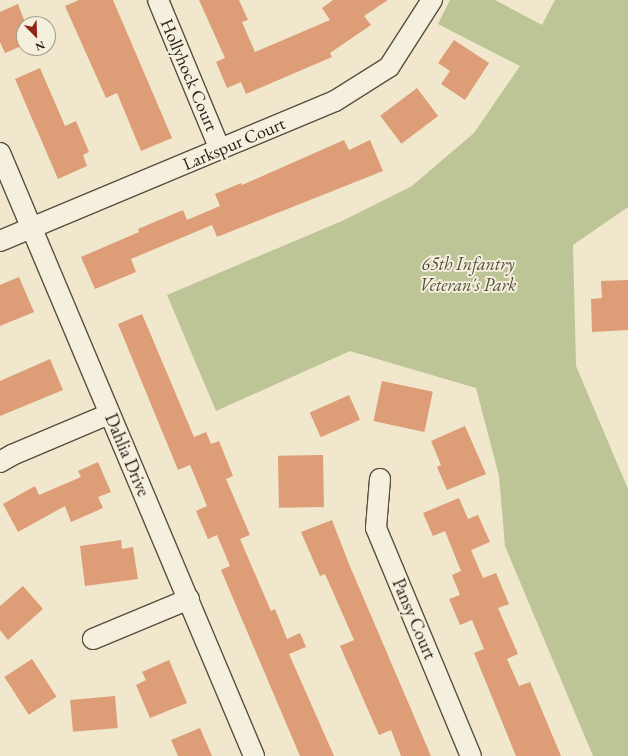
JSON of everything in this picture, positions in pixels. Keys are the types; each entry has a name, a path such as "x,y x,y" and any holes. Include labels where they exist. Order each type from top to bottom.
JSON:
{"street":[{"name":"Hollyhock Court","path":"158,0 220,150"},
{"name":"Larkspur Court","path":"0,241 335,101 389,67 432,0"},
{"name":"Dahlia Drive","path":"0,153 254,756"},
{"path":"0,462 12,455 109,414"},
{"name":"Pansy Court","path":"380,479 376,528 471,756"},
{"path":"93,639 189,599"}],"green space":[{"name":"65th Infantry Veteran's Park","path":"450,0 495,0 542,25 555,0 628,0 628,207 573,245 576,366 628,489 628,756 593,756 505,546 499,476 476,388 350,351 216,411 167,295 342,221 412,186 474,133 520,66 438,24"}],"building":[{"path":"79,0 113,0 172,138 141,151 117,93 106,98 65,6"},
{"path":"199,0 239,0 248,20 242,22 255,52 330,20 322,8 333,0 388,0 364,16 371,25 330,53 332,57 246,94 241,82 227,88 216,62 225,58"},
{"path":"18,4 22,16 16,16 16,48 5,53 0,42 0,12"},
{"path":"454,40 489,63 465,100 441,84 450,71 438,63"},
{"path":"40,68 65,126 76,121 89,152 83,155 87,166 58,179 15,79"},
{"path":"417,88 438,116 401,144 380,116"},
{"path":"344,140 349,150 370,140 383,171 217,237 212,225 131,259 136,272 95,289 81,257 139,232 138,229 183,210 187,220 220,206 215,194 241,183 242,185"},
{"path":"19,277 34,312 0,326 0,285"},
{"path":"628,280 628,330 592,332 591,299 602,298 601,281"},
{"path":"142,314 194,437 206,432 211,444 219,441 233,476 226,479 250,535 240,539 271,611 275,609 287,639 300,633 306,647 289,654 334,756 300,756 221,570 230,566 217,535 208,539 196,511 207,506 190,465 178,470 118,324"},
{"path":"50,359 63,390 0,416 0,381"},
{"path":"382,381 433,392 424,432 373,421"},
{"path":"349,395 360,420 321,437 310,412"},
{"path":"465,426 486,474 447,490 437,467 441,465 431,441"},
{"path":"323,455 324,507 279,508 278,456"},
{"path":"98,462 111,492 98,497 103,508 71,522 65,506 18,532 3,504 35,486 39,495 81,477 78,471"},
{"path":"459,498 468,519 478,515 490,542 471,550 483,578 496,573 509,604 498,608 518,654 507,659 519,686 530,682 561,756 516,756 474,653 484,649 472,620 460,625 449,599 460,595 452,575 461,571 445,531 433,536 423,513"},
{"path":"332,520 349,564 431,756 401,756 391,730 379,735 340,646 354,640 325,574 320,576 301,532"},
{"path":"121,540 122,549 133,547 138,579 85,586 80,546"},
{"path":"23,586 43,609 8,640 0,630 0,606"},
{"path":"32,659 57,697 29,715 4,677"},
{"path":"169,660 187,703 150,718 136,685 146,680 142,672"},
{"path":"115,696 118,728 73,732 70,700"},
{"path":"200,728 212,756 178,756 171,740"}]}
